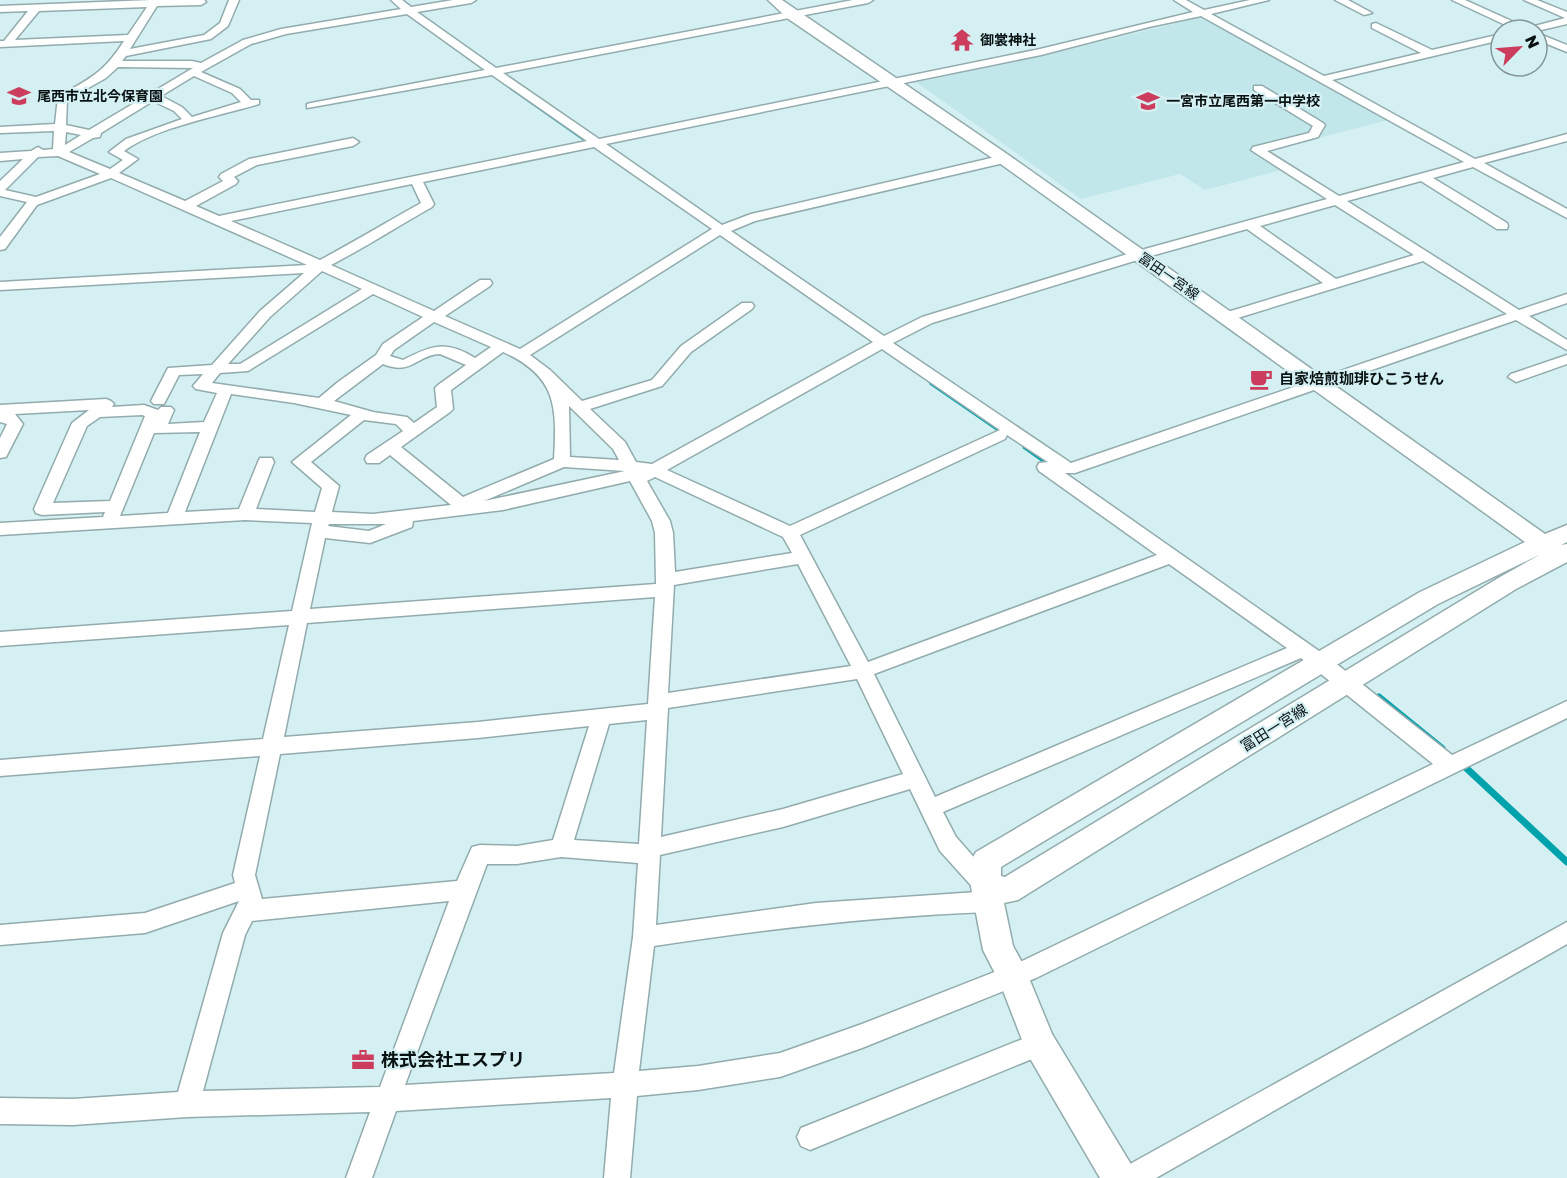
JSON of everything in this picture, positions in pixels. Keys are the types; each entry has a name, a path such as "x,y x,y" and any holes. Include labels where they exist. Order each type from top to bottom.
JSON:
{"main road":[{"name":"冨田一宮線","path":"774,0 792,15 1004,159 1319,383 1561,549"},
{"name":"富田一宮線","path":"1120,1178 1040,1044 1013,976 998,950 987,894 986,861 1313,657 1429,598 1561,549"},
{"name":"富田一宮線","path":"987,894 1008,891 1561,549"}],"street":[{"path":"123,53 207,37 224,24 234,0"},
{"path":"385,0 403,9 488,72 878,344 1069,469 1567,298"},
{"path":"0,157 59,152 154,97 195,68 248,42 266,36 403,9 471,0"},
{"path":"311,106 868,0"},
{"path":"1179,0 1567,214"},
{"path":"219,220 1041,52 1148,24 1264,0"},
{"path":"1340,0 1367,13"},
{"path":"1457,0 1497,18"},
{"path":"1529,0 1567,16"},
{"path":"59,152 62,99 102,76 115,64 155,2"},
{"path":"0,9 201,2"},
{"path":"4,44 36,8"},
{"path":"1549,25 1567,21"},
{"path":"1376,26 1431,54"},
{"path":"195,68 207,37"},
{"path":"4,44 131,38"},
{"path":"1323,80 1489,40"},
{"path":"1549,41 1567,49"},
{"path":"0,246 29,205 112,173 132,159 115,152 130,141 252,103 236,91 195,68 115,64"},
{"path":"1258,88 1320,125 1314,135 1257,150 1567,346"},
{"path":"154,97 178,109 190,121"},
{"path":"38,201 0,190 59,127"},
{"path":"0,130 59,127 130,141"},
{"path":"112,514 154,414 144,410 96,412 81,423 42,509 112,514 175,517 245,514 319,524 370,537 424,514 504,504 640,473 909,327 936,317 1139,255 1567,136"},
{"path":"186,206 232,181 225,177 254,162 353,142"},
{"path":"59,152 219,220 521,355 545,373 579,406 619,446 640,473 664,533 666,585 644,937 625,1085 617,1178"},
{"path":"521,355 717,231 751,218 1004,159"},
{"path":"1423,177 1502,226"},
{"path":"412,432 401,420 372,417 323,403 267,393 201,387 265,314 319,266 371,239 387,226 428,204 415,180"},
{"path":"1250,225 1334,284"},
{"path":"1226,317 1425,256"},
{"path":"0,286 319,266"},
{"path":"323,403 343,385 382,358 388,347 485,283"},
{"path":"159,401 173,371 243,368 372,289"},
{"path":"579,406 657,383 686,349 747,306"},
{"path":"878,344 999,435 1313,657 1345,683 1456,763"},
{"path":"373,459 392,448 445,409 443,388 501,347"},
{"path":"382,358 392,364 406,364 434,350 451,352 475,365"},
{"path":"1516,377 1567,359"},
{"path":"545,373 559,392 564,411 562,462"},
{"path":"175,517 226,390"},
{"path":"0,410 165,401 167,406 159,429 210,427"},
{"path":"187,1104 234,933 251,901 244,875 319,524 331,486 300,462 362,414"},
{"path":"0,417 9,417 15,424 0,453"},
{"path":"790,533 999,435"},
{"path":"392,448 467,509"},
{"path":"245,514 266,462"},
{"path":"467,509 470,500 562,462 640,473 790,533 863,671 914,779 948,844 987,894"},
{"path":"0,530 112,514"},
{"path":"0,768 478,730 602,716 863,671 1172,556"},
{"path":"0,639 299,618 666,585 802,557"},
{"path":"929,809 1273,661 1313,657"},
{"path":"0,1111 73,1112 187,1104 388,1099 625,1085 698,1078 780,1065 862,1036 1013,976 1567,709"},
{"path":"561,848 602,716"},
{"path":"359,1178 464,890 480,854 517,855 561,848 649,851 813,812 914,779"},
{"path":"0,935 146,923 248,888"},
{"path":"246,911 464,890"},
{"path":"644,937 714,926 987,894"},
{"path":"1130,1178 1567,932"},
{"path":"810,1137 1040,1044"}],"shaded area":[{"name":"一宮市立尾西第一中学校","path":"1201,17 1388,120 1269,151 1293,167 1205,190 1180,174 1081,199 916,82 1047,55"}],"waterway":[{"path":"504,83 592,145"},
{"path":"931,383 1005,434"},
{"path":"1025,447 1052,466"},
{"path":"1379,696 1443,748"},
{"path":"1463,765 1567,862"}],"place":[{"name":"御裳神社","path":"962,40"},
{"name":"尾西市立北今保育園","path":"19,96"},
{"name":"一宮市立尾西第一中学校","path":"1148,101"},
{"name":"自家焙煎珈琲ひこうせん","path":"1261,379"},
{"name":"株式会社エスプリ","path":"363,1060"}]}
